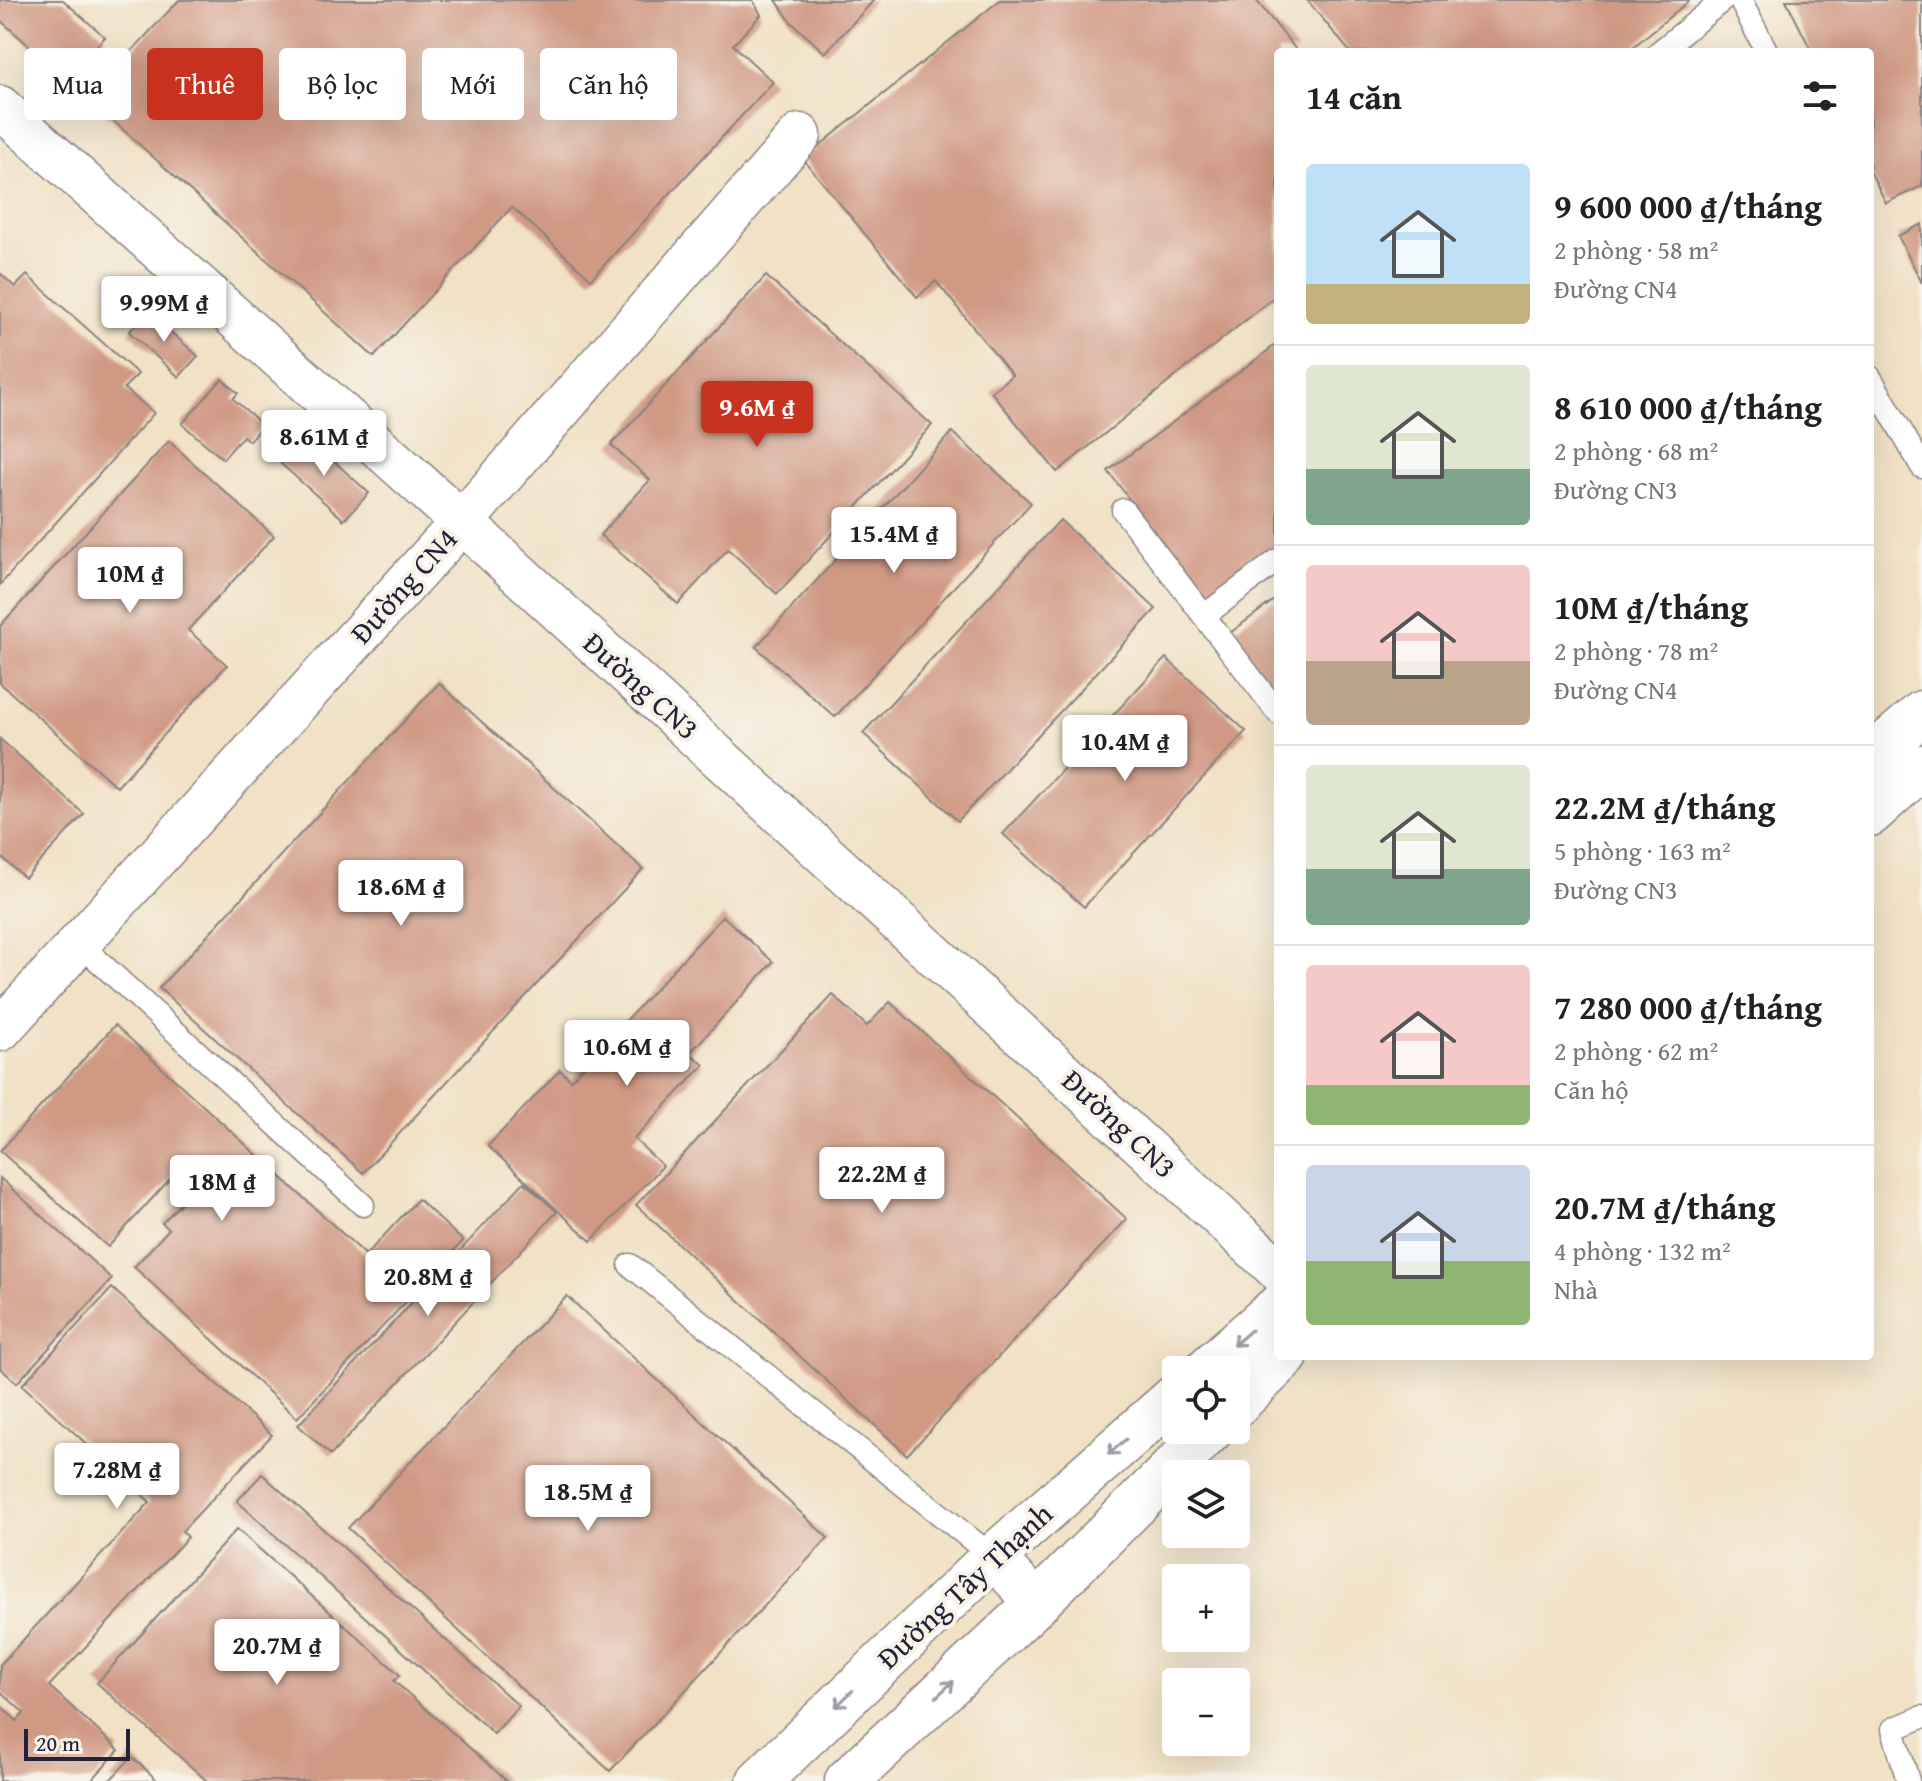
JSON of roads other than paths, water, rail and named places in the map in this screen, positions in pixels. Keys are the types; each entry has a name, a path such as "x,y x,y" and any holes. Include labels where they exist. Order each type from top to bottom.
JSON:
{"street":[{"name":"Đường CN3","path":"0,107 462,522 1274,1266"},
{"name":"Đường CN4","path":"0,1030 462,522 800,135"},
{"path":"1874,755 1922,713"},
{"path":"1874,810 1922,767"},
{"path":"1222,1356 1274,1310"},
{"path":"1250,1391 1282,1360"},
{"name":"Đường Tây Thạnh","path":"759,1781 993,1557 1162,1408"},
{"name":"Đường Tây Thạnh","path":"847,1781 1037,1603 1197,1444"},
{"path":"993,1557 1037,1603"}],"lane":[{"path":"1664,48 1723,0"},
{"path":"1740,0 1765,48"},
{"path":"1874,384 1922,467"},
{"path":"1123,510 1274,708"},
{"path":"1205,615 1274,563"},
{"path":"79,943 363,1205"},
{"path":"630,1265 993,1557"},
{"path":"1908,1781 1893,1729 1922,1717"}]}
